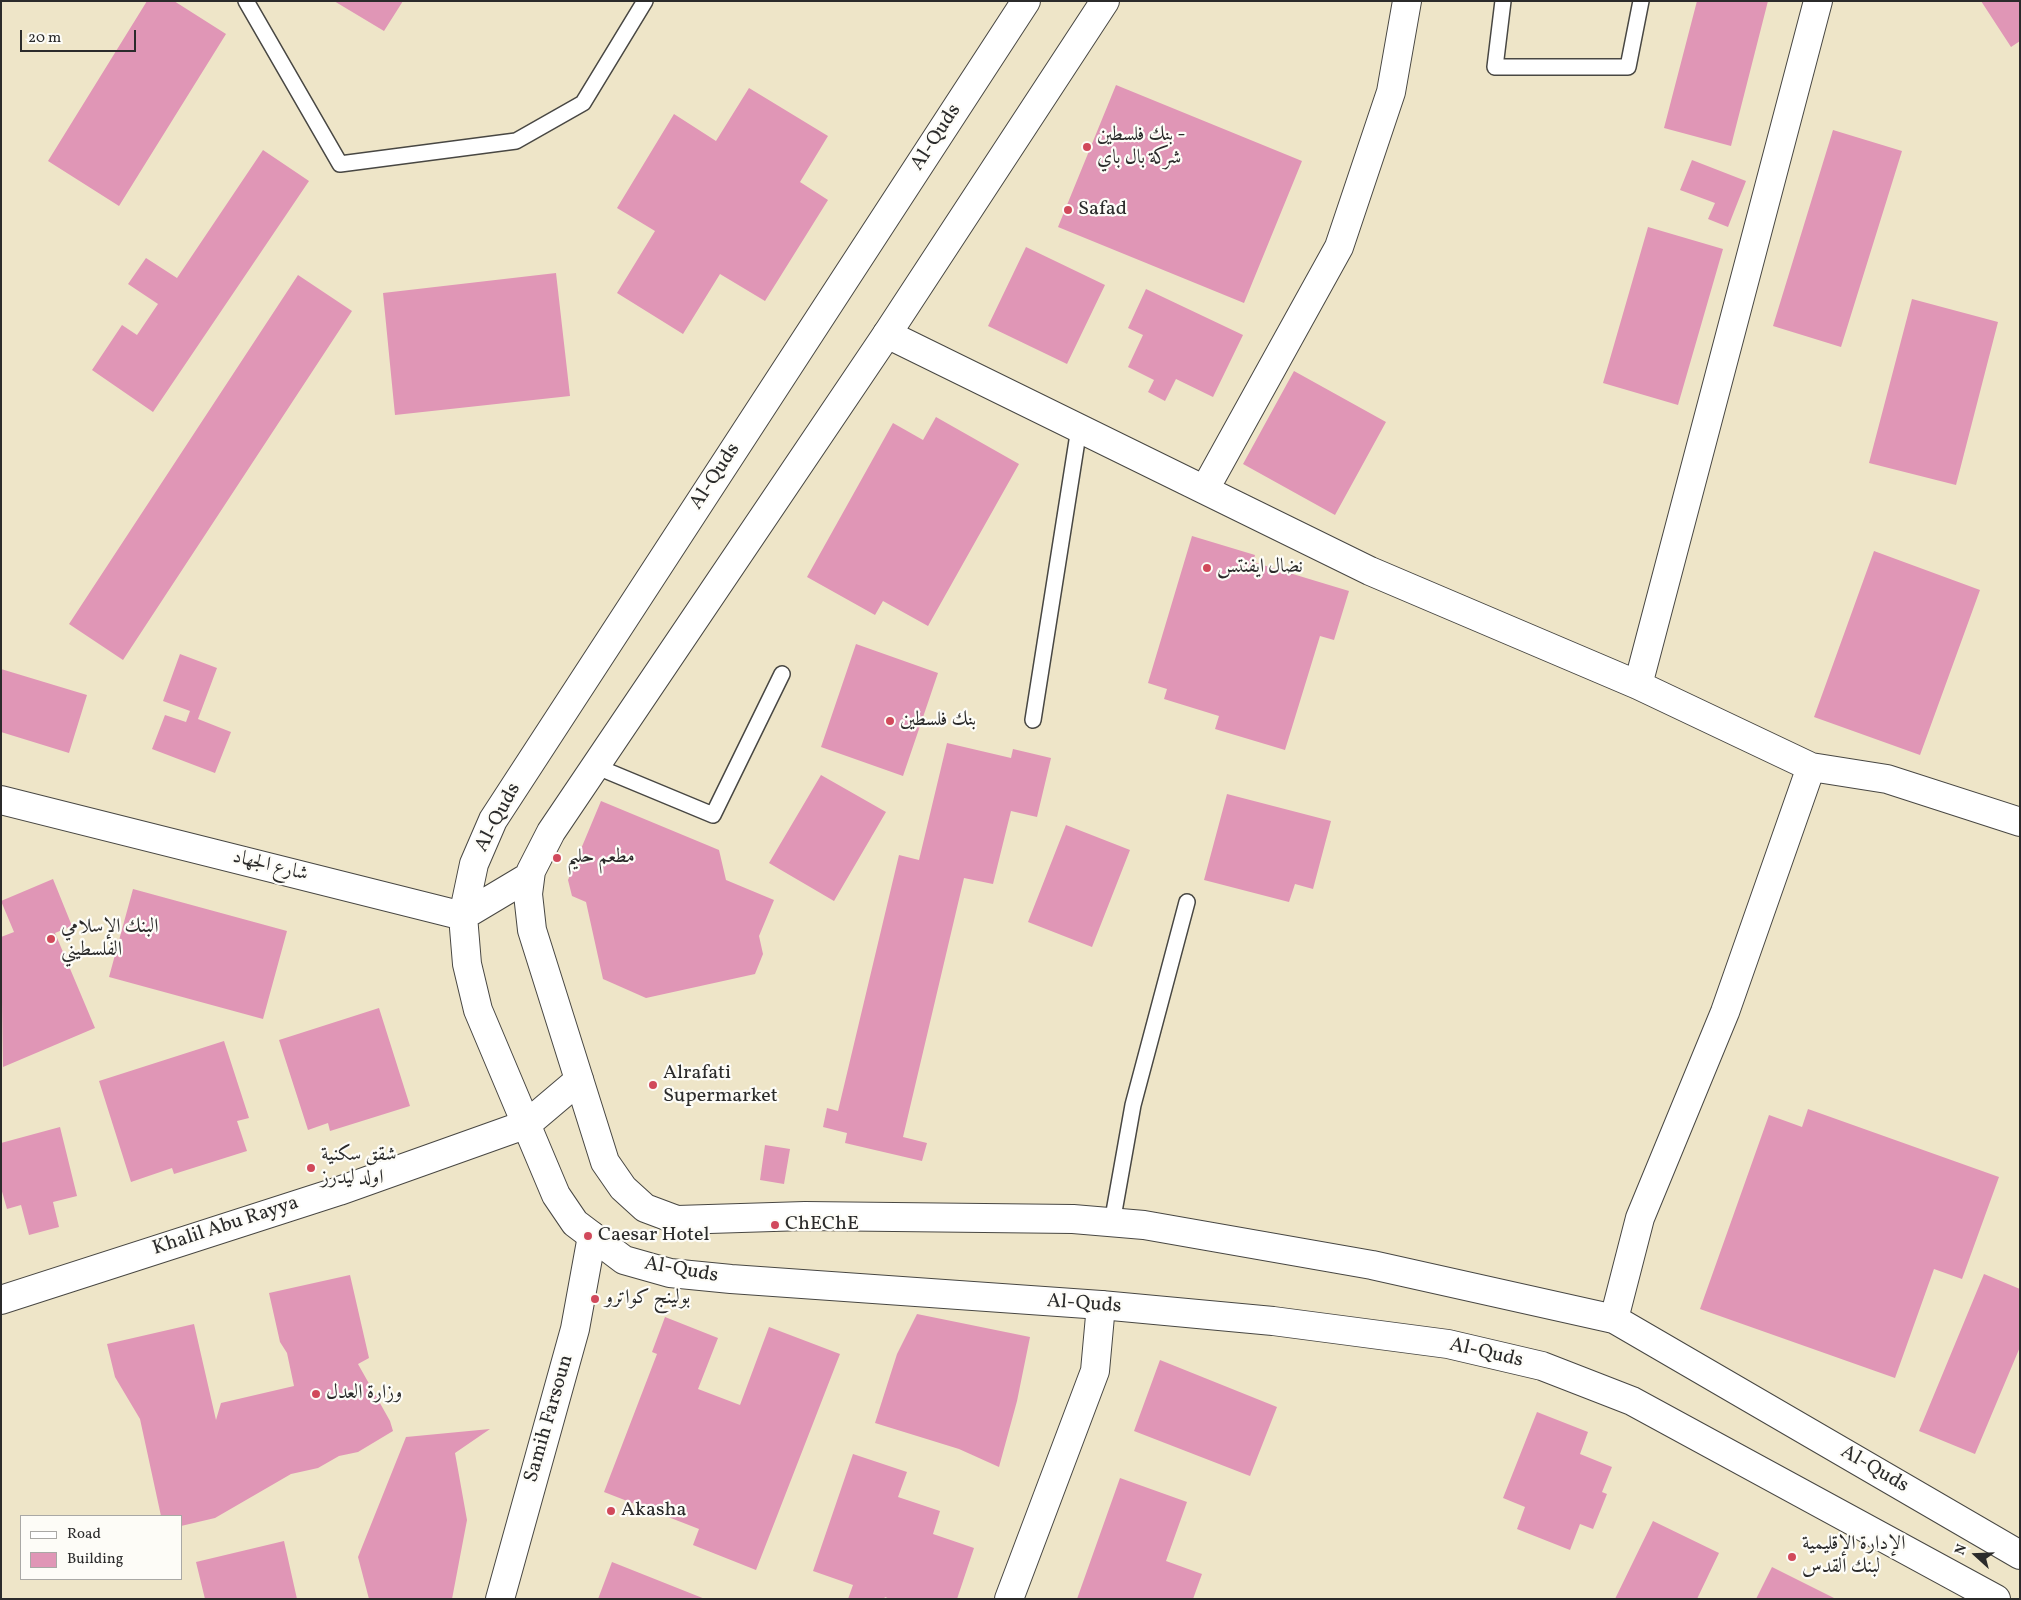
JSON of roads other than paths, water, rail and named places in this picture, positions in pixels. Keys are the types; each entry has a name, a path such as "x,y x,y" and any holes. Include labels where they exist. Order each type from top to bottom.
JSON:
{"street":[{"name":"Al-Quds","path":"1026,1 493,820 474,864 463,916 466,964 478,1010 556,1195 575,1223 624,1260 670,1273 731,1280 1101,1305 1273,1320 1448,1344 1542,1366 1632,1401 1996,1599"},
{"name":"Al-Quds","path":"1105,1 887,334 550,832 531,871 528,894 532,930 605,1162 623,1188 645,1208 678,1220 805,1216 1073,1219 1144,1226 1372,1265 1614,1320 2020,1555"},
{"path":"1204,489 1338,247 1391,92 1406,1"},
{"path":"1638,685 1818,1"},
{"path":"887,334 1370,571 1638,685 1811,767 1886,778 2020,822"},
{"path":"1614,1320 1640,1218 1725,1012 1811,767"},
{"name":"شارع الجهاد","path":"1,800 463,916"},
{"path":"463,916 530,876"},
{"name":"Khalil Abu Rayya","path":"1,1300 339,1191 526,1124 579,1080"},
{"name":"Samih Farsoun","path":"500,1599 575,1329 592,1236"},
{"path":"1009,1599 1095,1372 1101,1305"}],"lane":[{"path":"246,1 340,164 516,141 583,104 645,1"},
{"path":"1503,1 1495,67 1628,67 1641,1"},
{"path":"1033,720 1079,428"},
{"path":"595,766 713,815 782,674"},
{"path":"1112,1223 1133,1104 1187,902"}],"place":[{"name":"بنك فلسطين - شركة بال باي","path":"1087,147"},
{"name":"Safad","path":"1068,210"},
{"name":"نضال ايفنتس","path":"1207,568"},
{"name":"بنك فلسطين","path":"890,721"},
{"name":"مطعم حليم","path":"557,858"},
{"name":"البنك الإسلامي الفلسطيني","path":"51,939"},
{"name":"Alrafati Supermarket","path":"653,1085"},
{"name":"شقق سكنية اولد ليدرز","path":"311,1168"},
{"name":"ChEChE","path":"775,1225"},
{"name":"Caesar Hotel","path":"588,1236"},
{"name":"بولينج كواترو","path":"595,1299"},
{"name":"وزارة العدل","path":"316,1394"},
{"name":"Akasha","path":"611,1511"},
{"name":"الإدارة الإقليمية لبنك القدس","path":"1792,1557"}]}
